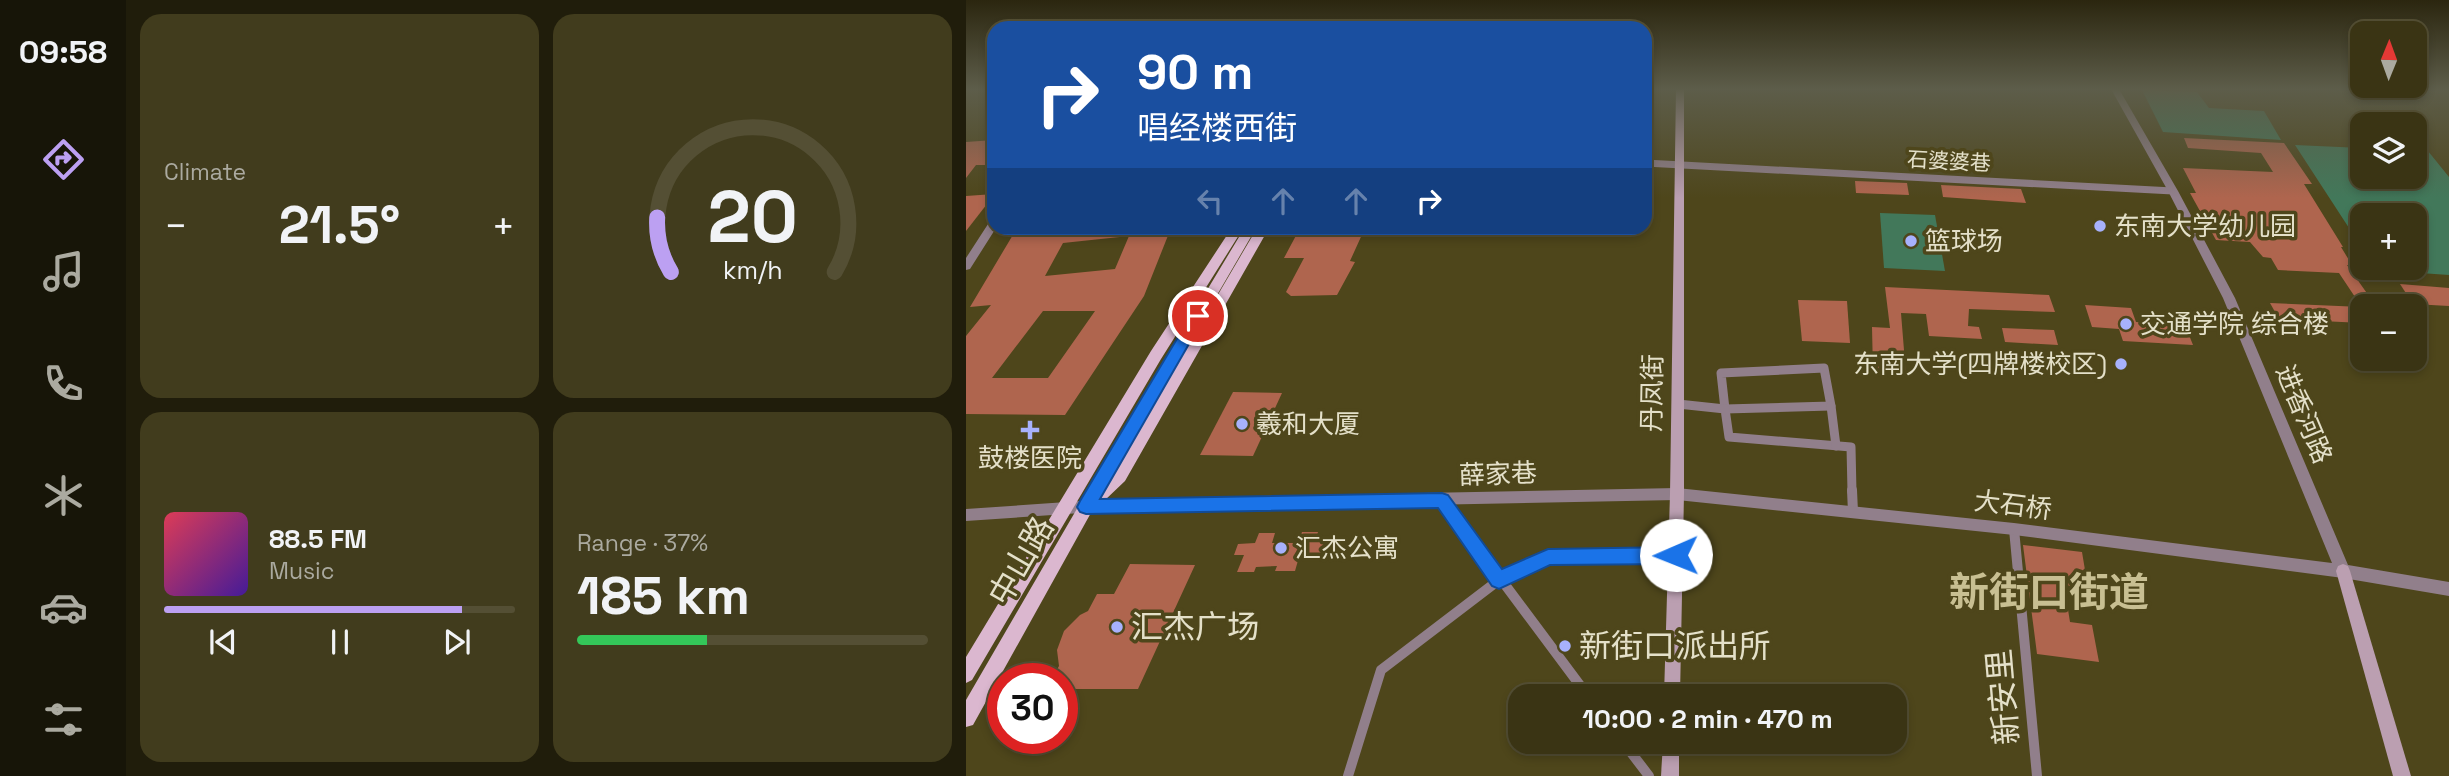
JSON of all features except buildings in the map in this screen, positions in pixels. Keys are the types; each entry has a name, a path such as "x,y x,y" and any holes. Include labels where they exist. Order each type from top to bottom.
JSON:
{"main road":[{"name":"丹凤街","path":"1672,684 1681,125"},
{"name":"中山路","path":"966,718 1123,442 1235,235"},
{"path":"966,674 1156,355 1235,235"},
{"name":"中山路","path":"1086,507 1120,476 1259,235"},
{"name":"进香河路","path":"2343,571 2402,776"},
{"path":"1670,776 1671,754"}],"street":[{"name":"进香河路","path":"2136,125 2174,191 2229,298 2343,571"},
{"name":"石婆婆巷","path":"1652,163 2174,191"},
{"path":"966,266 987,234"},
{"path":"1836,446 1824,368 1721,373 1729,437 1836,446 1851,447 1853,512"},
{"path":"1678,404 1725,409 1831,406"},
{"name":"大石桥","path":"1677,494 2014,529 2343,571"},
{"name":"薛家巷","path":"966,515 1110,505 1677,494"},
{"path":"1442,500 1579,684"},
{"name":"新安里","path":"2014,529 2037,776"},
{"path":"1348,776 1381,670 1499,580 1548,557 1676,555"},
{"path":"2343,571 2449,589"},
{"path":"1632,754 1649,776"}],"green space":[{"path":"2160,125 2272,125 2281,140 2163,132"},
{"path":"2295,145 2350,147 2350,189 2427,189 2427,151 2449,177 2449,275 2427,273 2427,203 2350,203 2350,230"},
{"name":"篮球场","path":"1880,213 1935,215 1945,271 1884,268"}],"place":[{"name":"东南大学幼儿园","path":"2100,226"},
{"name":"篮球场","path":"1911,241"},
{"name":"交通学院 综合楼","path":"2126,324"},
{"name":"东南大学(四牌楼校区)","path":"2121,364"},
{"name":"羲和大厦","path":"1242,424"},
{"name":"鼓楼医院","path":"1030,430"},
{"name":"汇杰公寓","path":"1281,548"},
{"name":"汇杰广场","path":"1117,627"},
{"name":"新街口派出所","path":"1565,646"}],"district":[{"name":"新街口街道","path":"2049,592"}],"route":[{"path":"1198,316 1086,507 1442,500 1499,580 1548,557 1676,555"}]}
